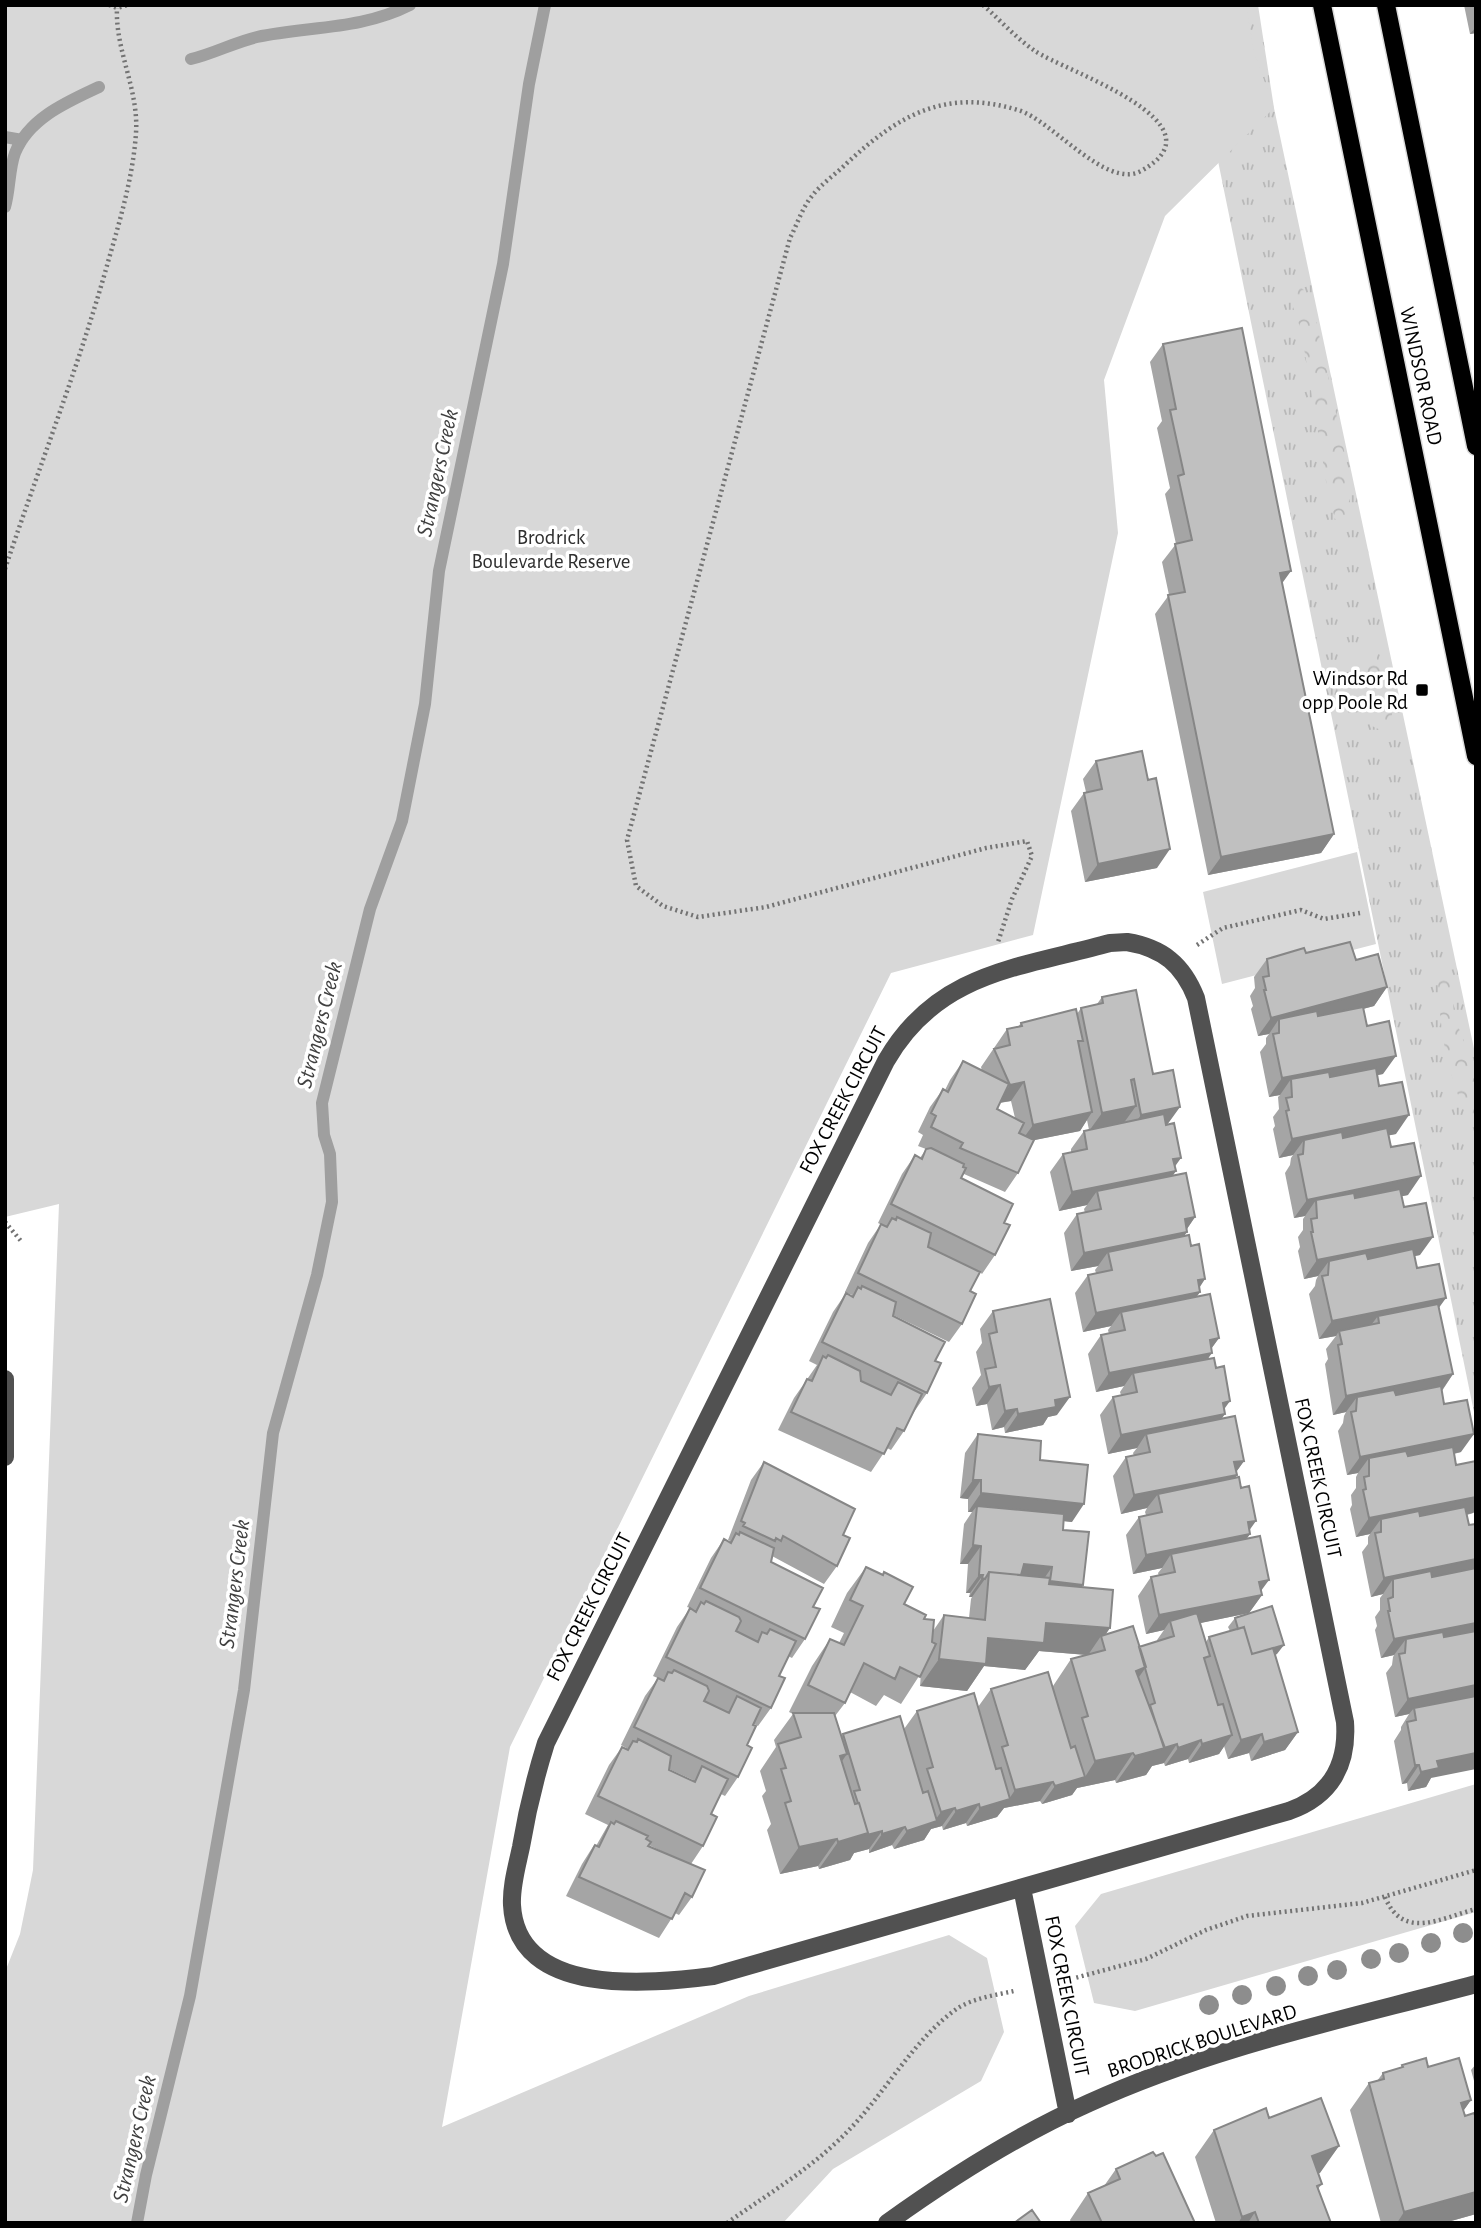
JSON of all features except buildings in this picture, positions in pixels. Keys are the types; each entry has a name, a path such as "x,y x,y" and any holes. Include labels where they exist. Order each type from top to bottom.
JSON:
{"main road":[{"name":"WINDSOR ROAD","path":"1322,5 1476,756"},
{"name":"WINDSOR ROAD","path":"1386,5 1476,446"}],"street":[{"name":"FOX CREEK CIRCUIT","path":"1127,942 1152,948 1173,961 1189,979 1196,998 1345,1722 1343,1761 1334,1779 1307,1804 713,1976 668,1982 597,1979 553,1968 525,1944 512,1906 529,1800 546,1743 886,1060 899,1038 935,1001 956,989 995,975 1110,943 1127,942"},
{"path":"5,1379 5,1457"},
{"name":"FOX CREEK CIRCUIT","path":"1022,1888 1068,2114"},
{"name":"BRODRICK BOULEVARD","path":"887,2223 947,2180 1016,2140 1163,2073 1241,2048 1476,1984"}],"path":[{"path":"109,5 117,8 128,5"},
{"path":"983,5 1035,51 1139,103 1165,132 1166,147 1155,163 1133,175 1107,170 1020,110 962,101 913,113 870,142 812,196 790,238 627,839 636,886 663,906 698,917 766,907 986,848 1027,841 1032,856 998,935 995,975"},
{"path":"5,569 91,321 133,170 137,129 130,79 116,29 117,8"},
{"path":"1173,961 1223,928 1301,909 1324,919 1360,913"},
{"path":"5,1222 22,1241"},
{"path":"1067,1980 1132,1965 1233,1919 1269,1911 1362,1903 1476,1870"},
{"path":"1385,1897 1396,1916 1415,1924 1476,1909"},
{"path":"727,2223 819,2158 848,2132 939,2024 958,2008 1016,1990"}],"green space":[{"name":"Brodrick Boulevarde Reserve","path":"5,5 1246,5 1254,52 1274,108 1165,216 1104,380 1118,533 1033,935 891,973 510,1747 442,2127 749,1996 949,1935 987,1958 1004,2032 981,2081 833,2169 783,2223 5,2223 5,1972 20,1934 33,1870 59,1204 5,1217"},
{"path":"1224,5 1258,5 1274,108 1476,1058 1476,1422 1218,161 1232,90"},
{"path":"1296,286 1303,289 1312,302 1350,478 1348,523 1337,525 1329,498 1301,330 1292,304"},
{"path":"1373,646 1393,708 1389,734 1372,726 1366,697 1363,658 1365,649"},
{"path":"1357,852 1376,944 1222,984 1203,892"},
{"path":"1445,966 1451,972 1454,1015 1476,1075 1476,1131 1457,1093 1442,1031 1438,968"},
{"path":"1476,1784 1476,1912 1135,2011 1094,2003 1075,1926 1101,1894"}],"waterway":[{"path":"191,59 257,37 354,23 410,5"},
{"name":"Strangers Creek","path":"137,2223 146,2175 190,1996 244,1690 273,1433 317,1275 332,1202 330,1154 324,1135 322,1103 370,909 402,821 425,704 439,571 503,264 529,84 545,5"},
{"path":"5,207 15,153 21,141 50,112 99,87"},
{"path":"5,137 22,140"}],"place":[{"name":"Windsor Rd opp Poole Rd","path":"1422,690"}]}
